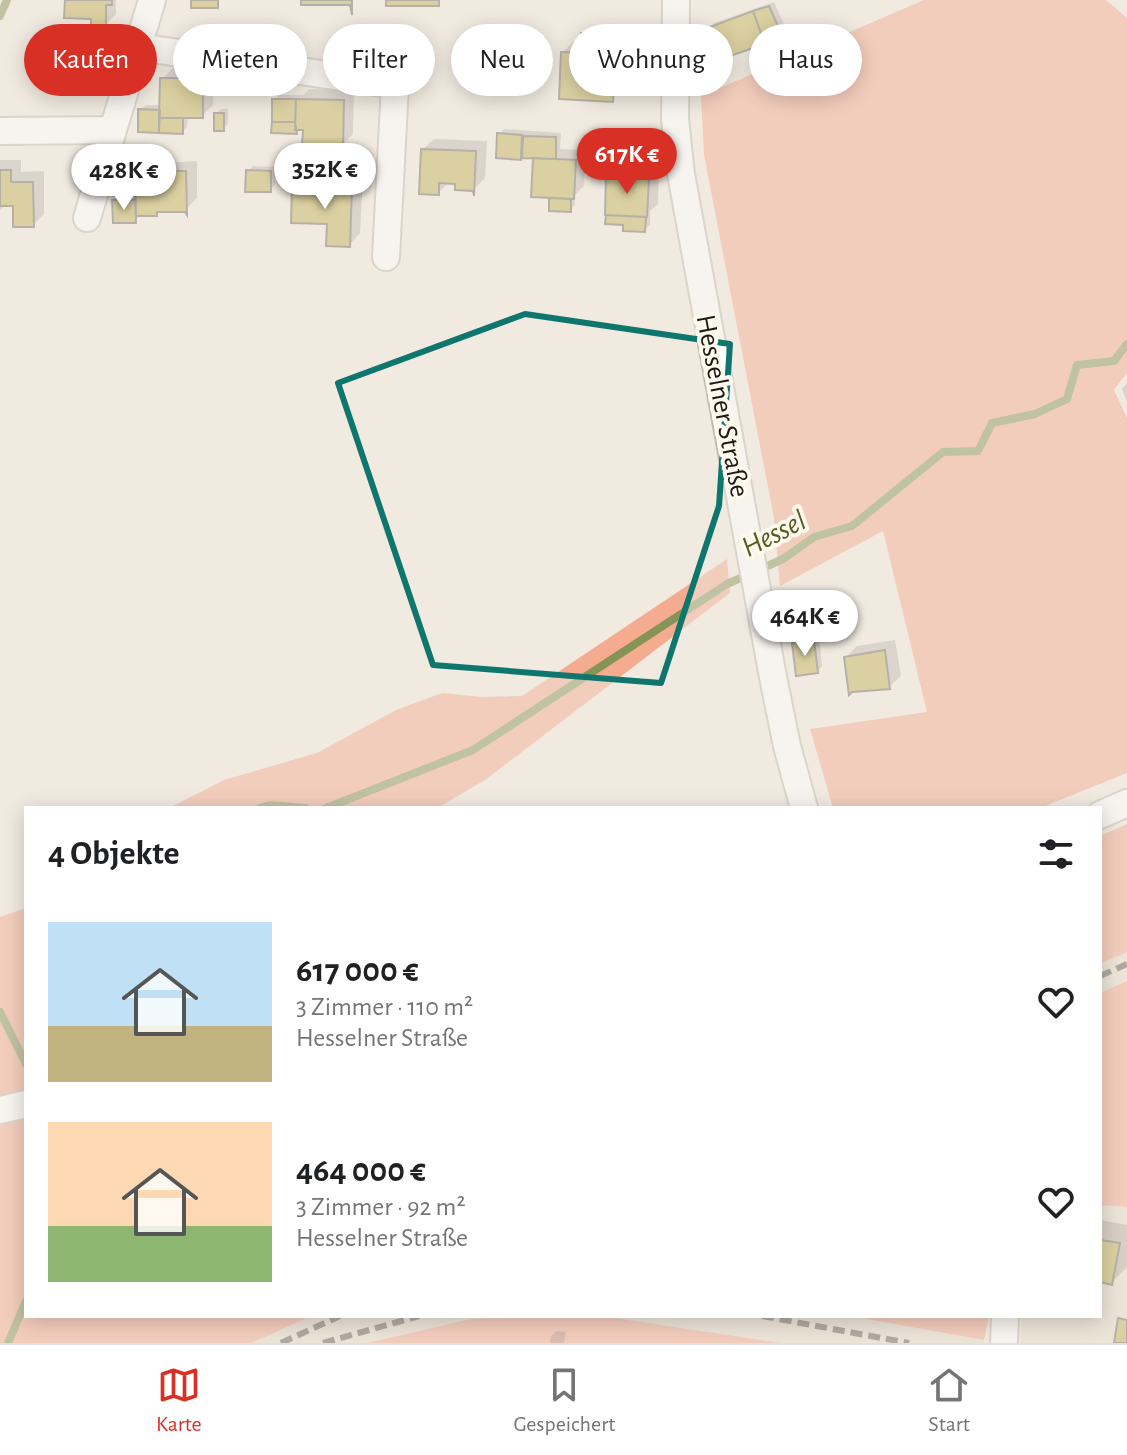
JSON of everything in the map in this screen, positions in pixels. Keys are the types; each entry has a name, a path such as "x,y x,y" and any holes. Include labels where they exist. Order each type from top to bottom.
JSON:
{"street":[{"path":"145,24 152,0"},
{"name":"Hesselner Straße","path":"676,0 675,119 681,174 748,546 787,746 803,806"},
{"path":"157,50 395,85 386,257"},
{"path":"87,218 124,96"},
{"path":"0,131 113,130"},
{"path":"1102,814 1127,803"},
{"path":"1004,1343 1005,1318"}],"highlighted area":[{"path":"525,314 730,344 719,506 661,683 433,665 338,383"}],"shaded area":[{"path":"924,0 1106,0 1127,18 1127,373 1114,390 1127,418 1127,773 1045,806 832,806 810,729 927,712 883,531 780,586 774,518 704,155 701,96 733,96 733,82 749,75 749,96 862,96 862,27"},
{"path":"727,559 730,593 485,780 440,806 173,806 224,780 317,753 396,710 442,693 482,697 522,696"},
{"path":"1127,824 1127,952 1102,963 1102,835"},
{"path":"24,909 24,1318 307,1318 251,1343 0,1343 0,917"},
{"path":"1127,952 1127,981 1102,992 1102,963"},
{"path":"1127,981 1127,1207 1102,1205 1102,992"},
{"path":"1102,1205 1127,1207 1127,1343 1021,1343 1022,1318 1102,1318"},
{"path":"307,1318 515,1318 471,1319 367,1343 251,1343"},
{"path":"615,1318 861,1318 984,1340 984,1343 781,1343"},
{"path":"615,1318 781,1343 367,1343 471,1319"},
{"path":"861,1318 989,1318 984,1340"}],"building":[{"path":"65,0 112,0 112,5 106,5 106,24 91,24 91,19 64,18"},
{"path":"191,0 218,0 218,8 191,8"},
{"path":"301,0 352,0 352,15 350,5 301,5"},
{"path":"386,0 439,0 439,6 386,6"},
{"path":"769,6 777,24 758,24 753,11"},
{"path":"753,11 758,24 749,24 749,49 733,55 733,24 718,24"},
{"path":"561,52 569,52 569,96 613,96 613,102 559,99"},
{"path":"160,78 173,78 173,96 203,96 203,118 159,118"},
{"path":"272,99 296,99 295,122 272,122"},
{"path":"296,99 344,100 343,147 302,146 303,130 295,130"},
{"path":"138,109 160,110 159,133 138,132"},
{"path":"214,113 224,113 224,131 214,131"},
{"path":"159,118 183,118 183,134 159,133"},
{"path":"272,122 295,122 297,134 271,133"},
{"path":"497,133 522,135 521,160 496,158"},
{"path":"523,136 556,137 556,159 522,158"},
{"path":"421,149 476,151 474,196 473,191 455,190 455,184 439,183 439,195 419,194"},
{"path":"596,153 630,155 629,177 595,176"},
{"path":"533,158 576,160 574,199 531,197"},
{"path":"0,170 11,170 11,182 33,182 34,227 13,227 13,206 0,206"},
{"path":"246,170 271,171 271,192 245,192"},
{"path":"160,171 186,171 187,215 185,212 157,212 157,216 136,216 135,174 160,174"},
{"path":"606,176 649,178 647,217 605,215"},
{"path":"292,185 352,187 350,247 326,246 327,224 291,223"},
{"path":"549,198 571,199 571,212 549,211"},
{"path":"112,200 135,200 136,223 113,223"},
{"path":"606,215 646,217 645,232 623,231 623,225 605,224"},
{"path":"814,640 818,673 796,676 792,643"},
{"path":"885,650 890,689 852,692 849,695 844,657"},
{"path":"1102,1240 1120,1243 1112,1285 1102,1282"},
{"path":"1118,1318 1127,1320 1127,1343 1114,1343"}],"waterway":[{"path":"0,16 7,0"},
{"name":"Hessel","path":"331,806 473,750 727,584 783,559 814,537 852,526 943,452 978,451 992,423 1035,414 1067,399 1077,365 1114,361 1127,344"},
{"name":"Hessel","path":"267,806 282,806"},
{"path":"0,1012 24,1060"},
{"name":"Hessel","path":"8,1343 24,1306"}],"railway":[{"path":"1102,975 1127,964"},
{"path":"281,1343 336,1318"},
{"path":"323,1343 412,1318"},
{"path":"773,1318 909,1343"}]}
